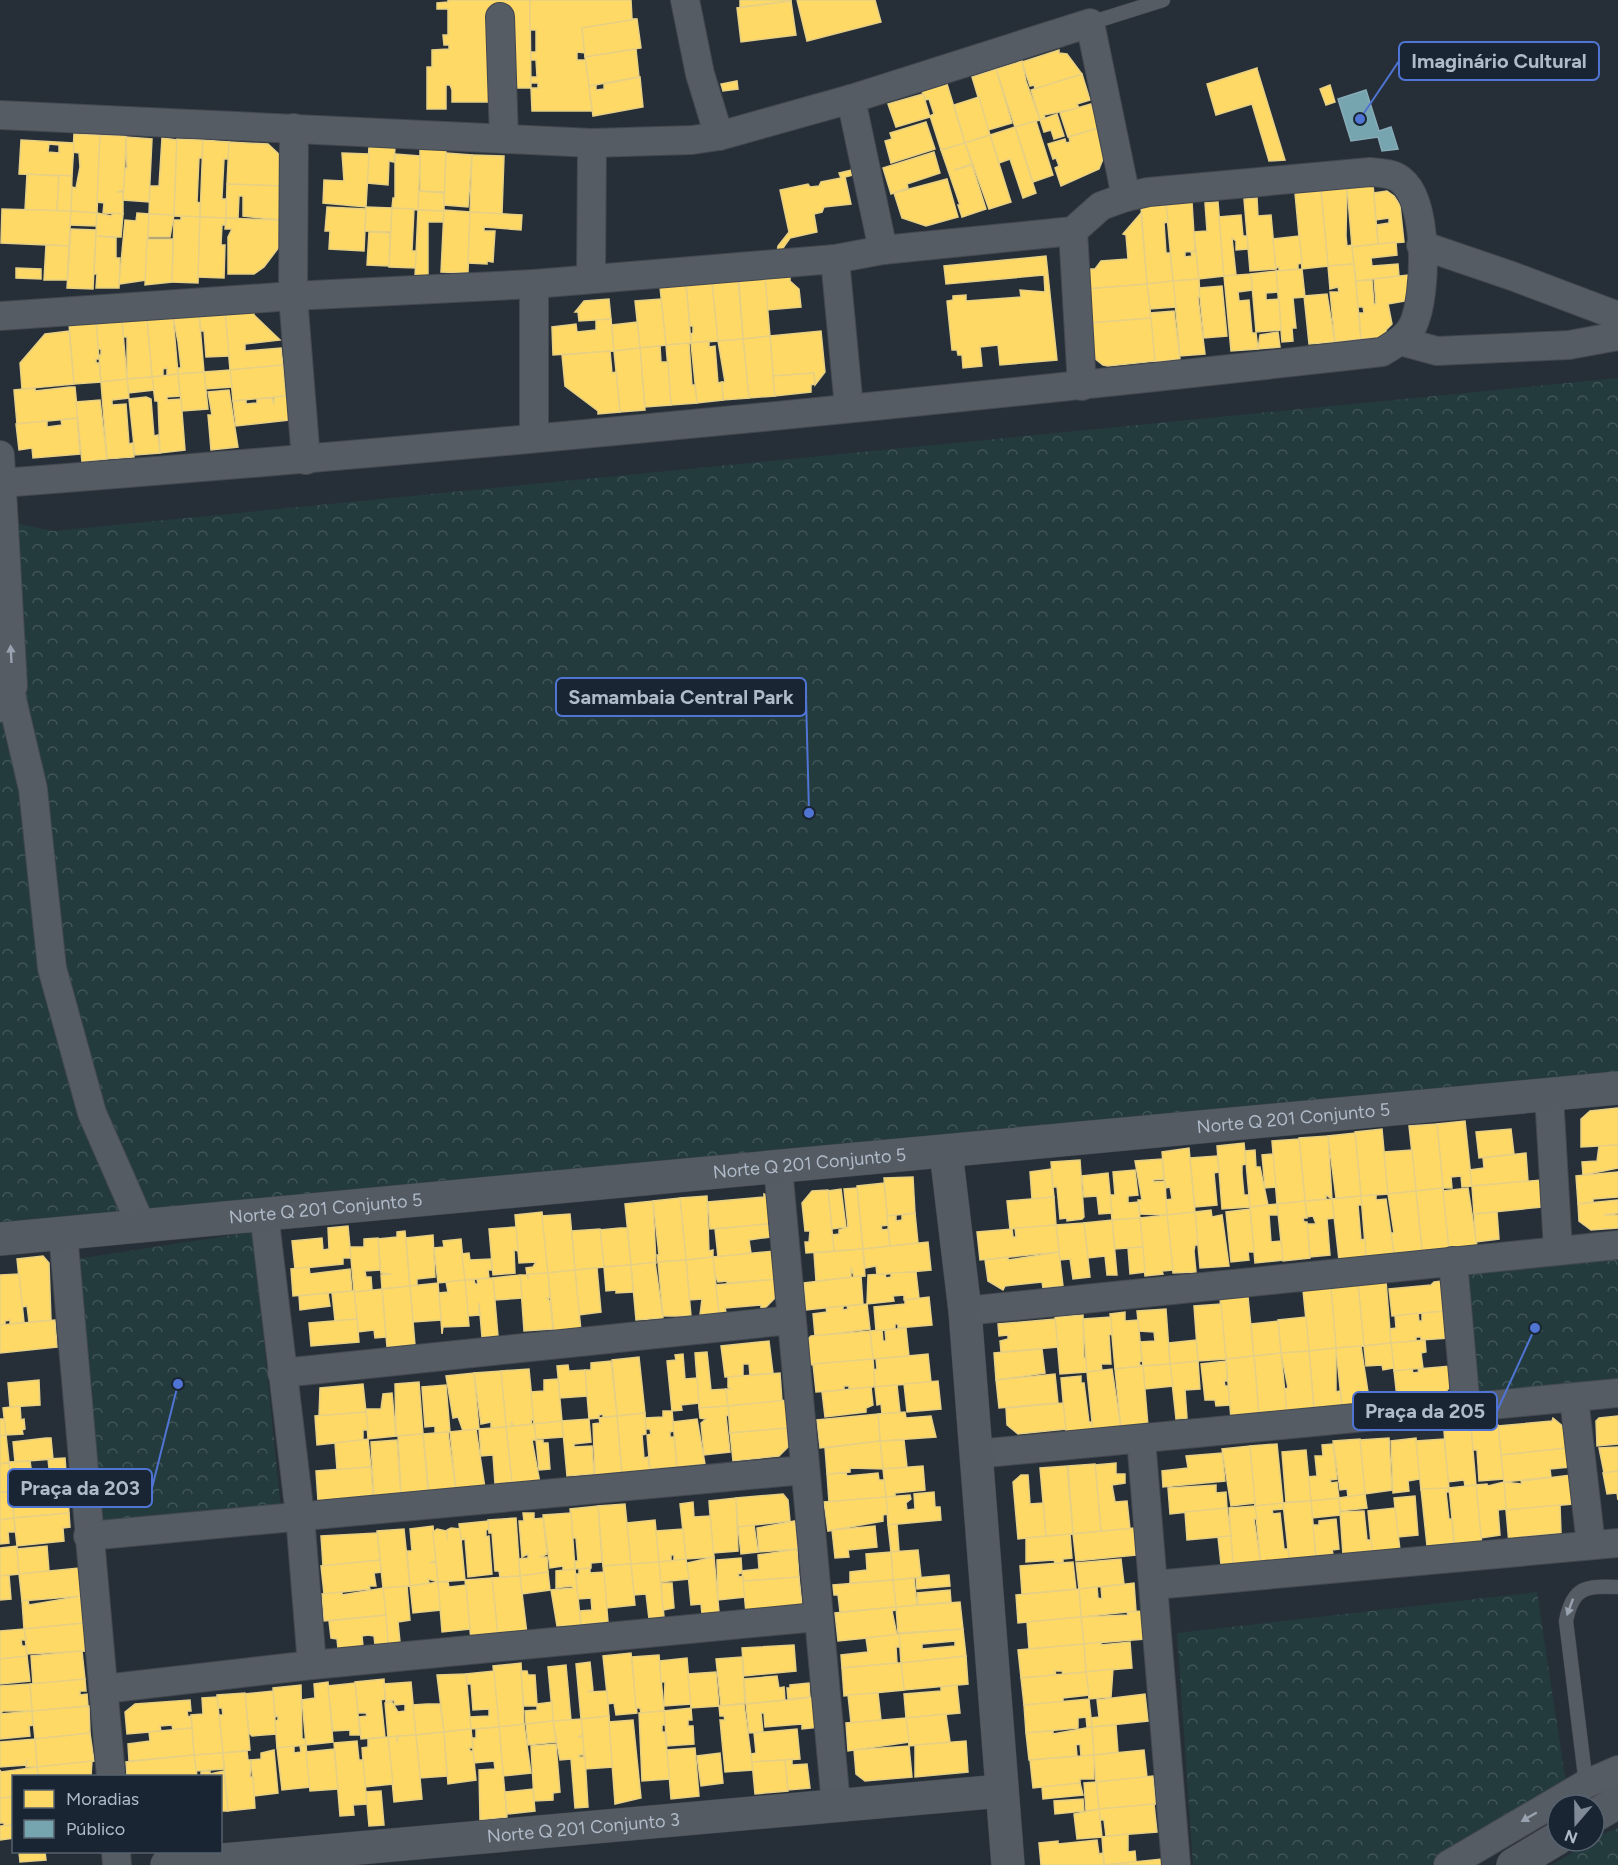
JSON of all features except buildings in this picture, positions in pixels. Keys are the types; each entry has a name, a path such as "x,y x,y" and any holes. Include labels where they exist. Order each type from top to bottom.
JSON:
{"street":[{"path":"685,0 700,74 719,136"},
{"path":"500,17 504,139"},
{"path":"0,115 592,143 666,142 719,136 851,99 1090,23 1126,196"},
{"path":"851,99 883,250"},
{"path":"294,128 293,296 306,460"},
{"path":"591,279 592,143"},
{"path":"0,316 293,296 534,284 835,259 883,250 1073,231 1101,206 1126,196 1172,189 1370,171 1400,178 1416,202 1423,287 1413,327 1400,341 1382,352 1082,386 306,460 2,483"},
{"path":"1073,231 1082,386"},
{"path":"1421,245 1618,316"},
{"path":"835,259 849,408"},
{"path":"534,284 534,438"},
{"path":"1400,341 1437,351 1569,345 1618,336"},
{"path":"0,455 13,686 5,702 33,789 52,968 92,1113 141,1225"},
{"name":"Norte Q 201 Conjunto 5","path":"0,1239 1618,1088"},
{"path":"1549,1095 1558,1250"},
{"path":"946,1152 964,1311 1008,1865"},
{"path":"778,1167 817,1617 836,1805"},
{"path":"264,1214 300,1516 312,1665"},
{"path":"63,1233 111,1775"},
{"path":"964,1311 1618,1245"},
{"path":"1454,1262 1466,1408"},
{"path":"282,1373 791,1320"},
{"path":"976,1454 1618,1394"},
{"path":"1154,1585 1604,1544 1574,1398"},
{"path":"1141,1439 1176,1865"},
{"path":"88,1536 804,1470"},
{"path":"104,1689 312,1665 817,1617"},
{"path":"1448,1865 1586,1784 1618,1770"},
{"name":"Norte Q 201 Conjunto 3","path":"167,1865 1001,1791"},
{"path":"1513,1865 1546,1845"}],"lane":[{"path":"1090,23 1163,0"},
{"path":"1586,1784 1566,1621 1570,1603 1579,1591 1593,1586 1618,1587"}],"green space":[{"path":"1618,378 1618,1095 0,1244 0,520 53,531"},
{"path":"253,1232 281,1510 99,1524 76,1259"},
{"path":"1618,1234 1618,1404 1459,1423 1446,1252"},
{"path":"1537,1592 1566,1783 1546,1793 1546,1795 1431,1865 1193,1865 1177,1633"},
{"path":"1618,1828 1618,1865 1552,1865 1572,1853 1606,1853 1606,1833"}],"place":[{"name":"Imaginário Cultural","path":"1360,119"},
{"name":"Samambaia Central Park","path":"809,813"},
{"name":"Praça da 205","path":"1535,1328"},
{"name":"Praça da 203","path":"178,1384"}]}
